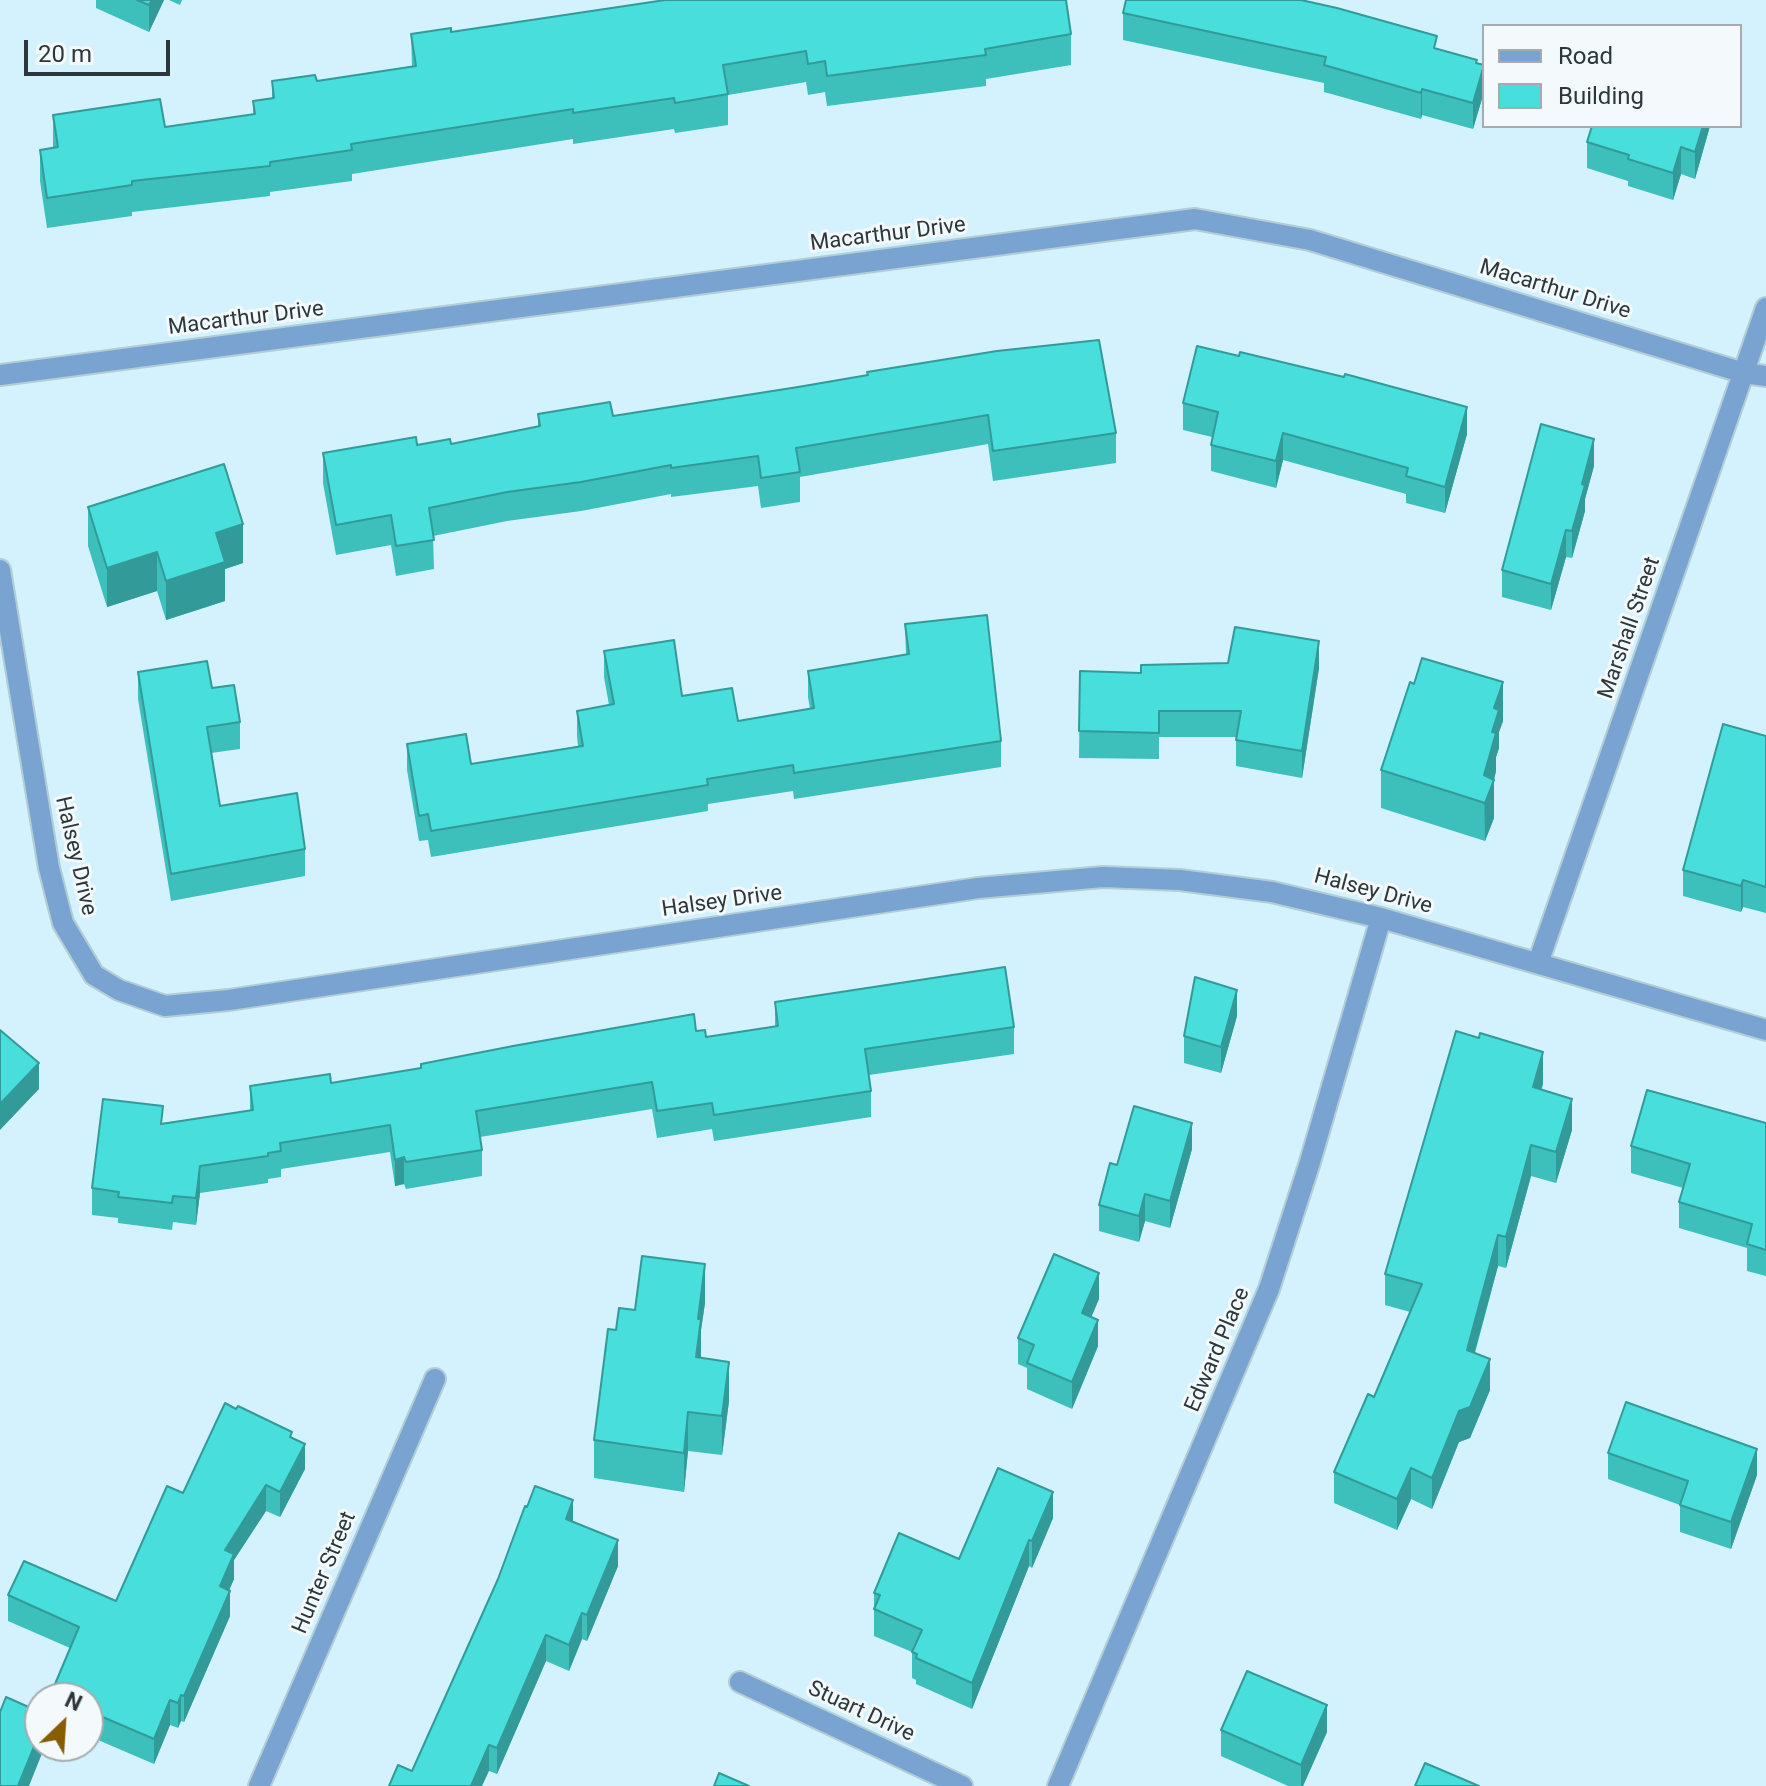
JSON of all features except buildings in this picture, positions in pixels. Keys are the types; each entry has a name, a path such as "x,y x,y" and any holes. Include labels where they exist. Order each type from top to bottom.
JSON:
{"street":[{"name":"Macarthur Drive","path":"0,375 1195,219 1310,240 1744,373 1766,376"},
{"name":"Marshall Street","path":"1538,963 1766,308"},
{"name":"Halsey Drive","path":"0,570 49,868 63,923 94,975 119,990 165,1006 229,1000 978,888 1103,877 1180,880 1272,892 1381,918 1766,1030"},
{"name":"Edward Place","path":"1058,1786 1269,1289 1310,1162 1381,918"},
{"name":"Hunter Street","path":"259,1786 435,1379"},
{"name":"Stuart Drive","path":"740,1682 962,1786"}]}
